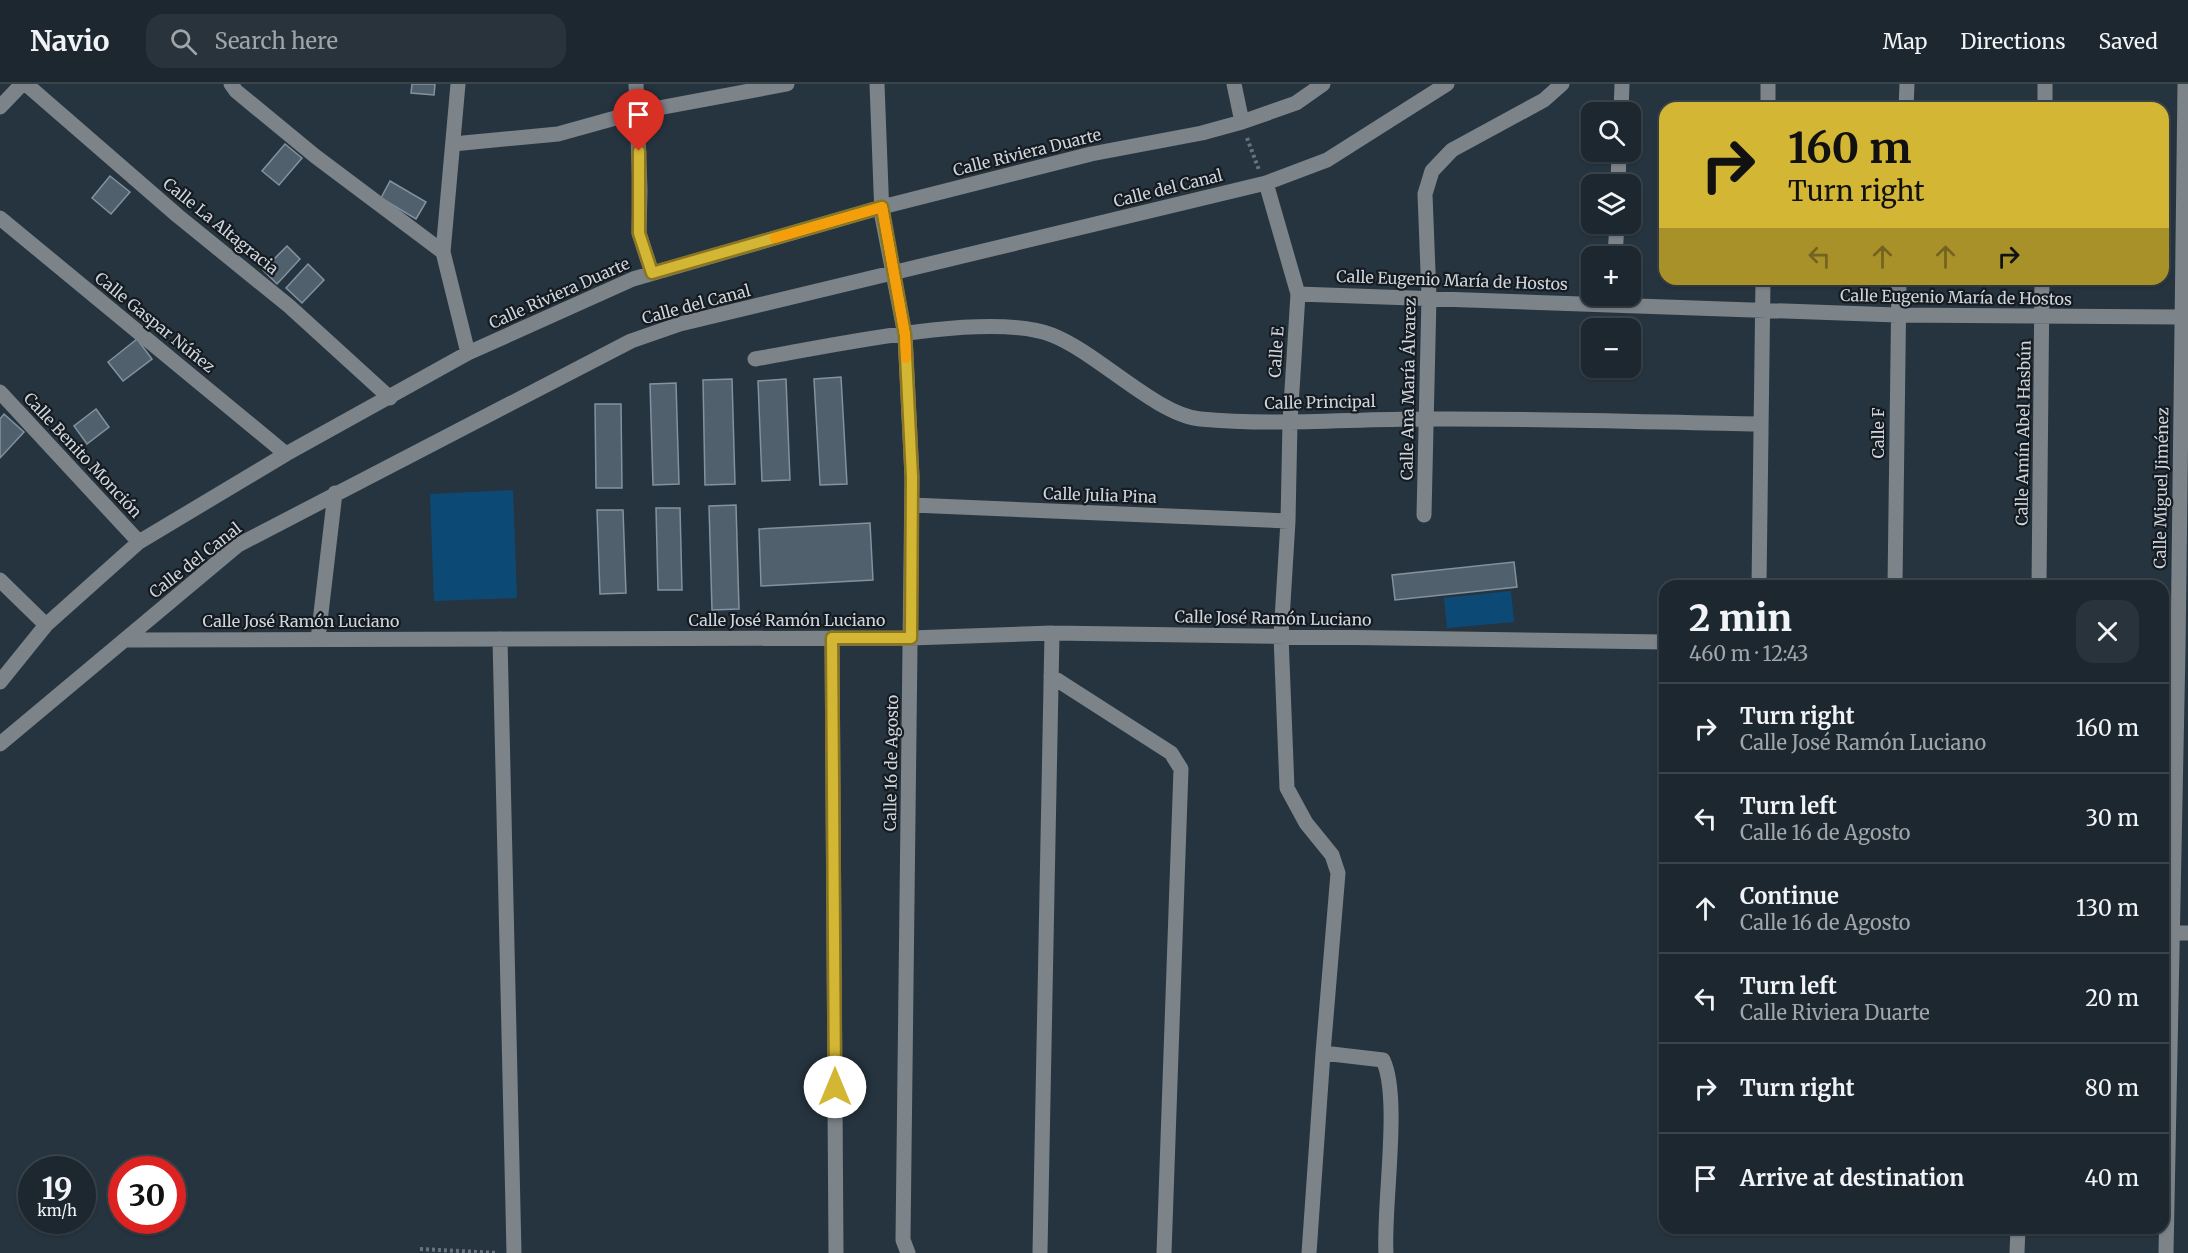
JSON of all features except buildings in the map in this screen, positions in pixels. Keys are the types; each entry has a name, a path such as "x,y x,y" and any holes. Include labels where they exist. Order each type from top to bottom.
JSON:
{"street":[{"path":"0,108 24,84"},
{"name":"Calle La Altagracia","path":"24,84 107,156 289,306 390,398"},
{"path":"231,84 236,91 315,156 444,252"},
{"path":"458,84 444,252 468,353"},
{"path":"636,84 639,233 652,273"},
{"path":"453,144 558,134 637,112 787,84"},
{"name":"Calle 16 de Agosto","path":"878,84 882,211 905,335 912,505 903,1240 908,1253"},
{"path":"1234,84 1244,128"},
{"name":"Calle Riviera Duarte","path":"0,682 46,625 139,542 286,453 390,398 468,353 633,279 652,273 1091,154 1244,128 1296,103 1323,84"},
{"name":"Calle del Canal","path":"0,744 238,544 631,341 655,331 893,270 1264,180 1327,160 1447,84"},
{"name":"Calle Ana María Álvarez","path":"1424,514 1424,418 1429,297 1425,194 1432,171 1452,150 1544,100 1562,84"},
{"path":"1621,102 1622,84"},
{"path":"1768,84 1768,102"},
{"path":"1906,102 1907,84"},
{"path":"2045,102 2046,84"},
{"name":"Calle Miguel Jiménez","path":"2169,1060 2176,649 2183,476 2181,318 2186,179 2185,84"},
{"name":"Calle E","path":"1264,180 1298,294 1281,636 1287,788 1300,815 1332,855 1338,873 1309,1253"},
{"name":"Calle Gaspar Núñez","path":"0,218 286,453"},
{"path":"1759,580 1763,285"},
{"name":"Calle F","path":"1895,580 1899,285"},
{"name":"Calle Amín Abel Hasbún","path":"2039,580 2042,285"},
{"name":"Calle Eugenio María de Hostos","path":"1298,294 1581,299"},
{"name":"Calle Eugenio María de Hostos","path":"1641,301 1762,311 2181,318"},
{"name":"Calle Principal","path":"755,359 969,327 1017,328 1052,335 1110,369 1167,408 1197,419 1290,422 1424,418 1760,424"},
{"name":"Calle Benito Monción","path":"0,392 139,542"},
{"path":"318,639 335,493"},
{"name":"Calle Julia Pina","path":"912,505 1288,521"},
{"path":"0,580 46,625"},
{"path":"1040,1253 1052,633"},
{"name":"Calle José Ramón Luciano","path":"125,640 911,638 1052,633 1659,642"},
{"path":"832,638 836,1253"},
{"path":"500,639 513,1253"},
{"path":"1051,676 1172,753 1181,769 1164,1253"},
{"path":"2171,932 2188,933"},
{"path":"1323,1053 1383,1060 1388,1071 1390,1137 1386,1253"},
{"path":"2017,1253 2018,1234"},
{"name":"Calle Miguel Jiménez","path":"2166,1234 2166,1253"}],"path":[{"path":"1244,128 1264,180"},
{"path":"420,1249 498,1253"}],"shaded area":[{"path":"513,490 517,598 434,601 430,494"},
{"path":"1511,591 1514,622 1447,628 1444,598"}],"slow traffic":[{"path":"775,238 882,207 905,335 906,358"}],"route":[{"path":"639,151 639,233 652,273 882,207 905,335 912,477 911,638 832,638 835,1087"}]}
